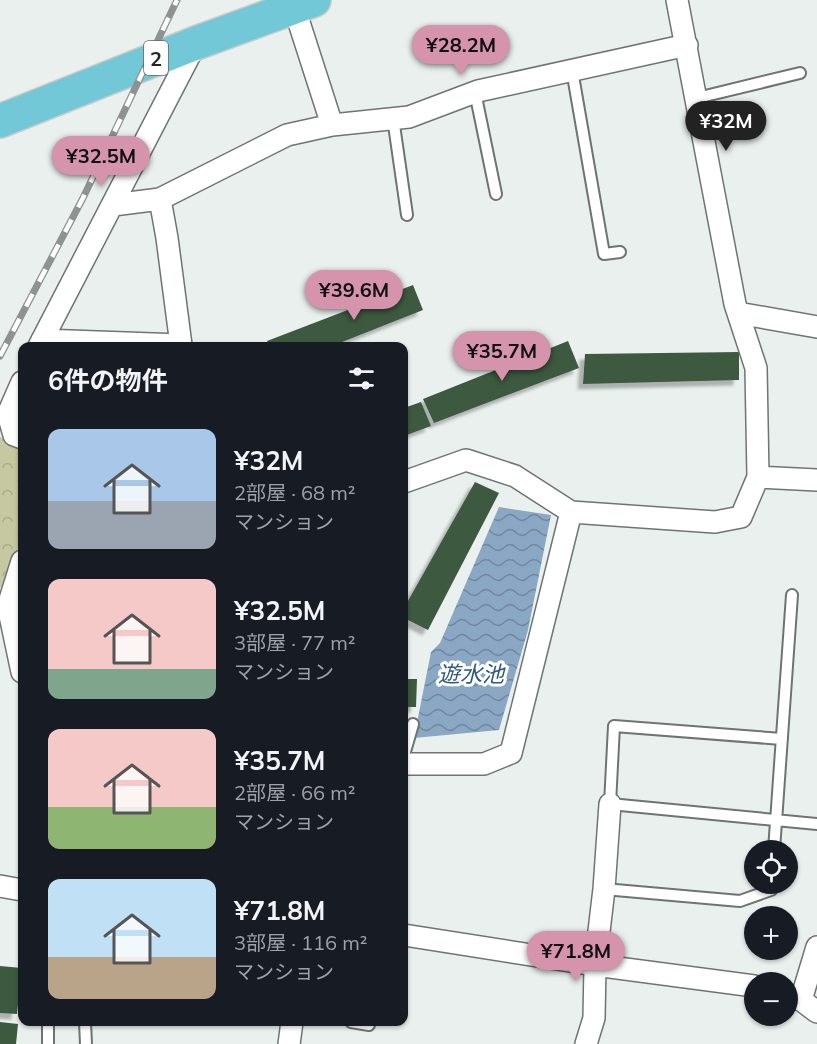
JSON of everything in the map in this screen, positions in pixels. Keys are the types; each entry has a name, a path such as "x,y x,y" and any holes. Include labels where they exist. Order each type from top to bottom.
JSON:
{"main road":[{"name":"2","path":"0,121 196,43 304,4"}],"street":[{"path":"408,482 466,460 515,476 571,512 716,522 741,517 758,477 756,368 738,313 677,0"},
{"path":"304,4 332,125"},
{"path":"42,342 196,43"},
{"path":"113,205 160,199 287,135 332,125 409,117 475,92 687,45"},
{"path":"160,199 180,342"},
{"path":"738,313 817,327"},
{"path":"18,391 8,414 14,435 18,436"},
{"path":"758,477 817,480"},
{"path":"408,764 484,764 511,753 571,512"},
{"path":"18,574 8,606 18,653"},
{"path":"586,1044 594,1017 595,965 604,889 609,804"},
{"path":"0,886 18,889"},
{"path":"408,936 595,965 744,985"},
{"path":"805,1004 817,947"},
{"path":"289,1044 291,1026"}],"lane":[{"path":"572,70 604,254 620,252"},
{"path":"697,99 800,73"},
{"path":"475,92 496,194"},
{"path":"393,118 407,215"},
{"path":"775,840 792,595"},
{"path":"408,733 413,724"},
{"path":"782,739 614,726 609,804 817,824"},
{"path":"604,889 740,901 760,894"},
{"path":"48,1026 48,1044"},
{"path":"85,1026 86,1044"}],"green space":[{"path":"0,437 18,444 18,548 0,589"}],"water":[{"name":"遊水池","path":"499,507 551,515 528,630 499,730 414,738 431,652 440,643"}],"building":[{"path":"413,285 423,310 342,342 267,341"},
{"path":"568,341 579,368 434,423 423,399"},
{"path":"739,352 739,380 583,384 585,354"},
{"path":"421,402 431,426 408,435 408,407"},
{"path":"475,482 499,493 428,630 408,620 408,601"},
{"path":"408,679 417,679 416,707 408,707"},
{"path":"0,966 18,968 17,1014 0,1013"},
{"path":"0,1022 18,1024 16,1044 0,1044"}],"railway":[{"path":"0,356 83,198 177,0"}]}
